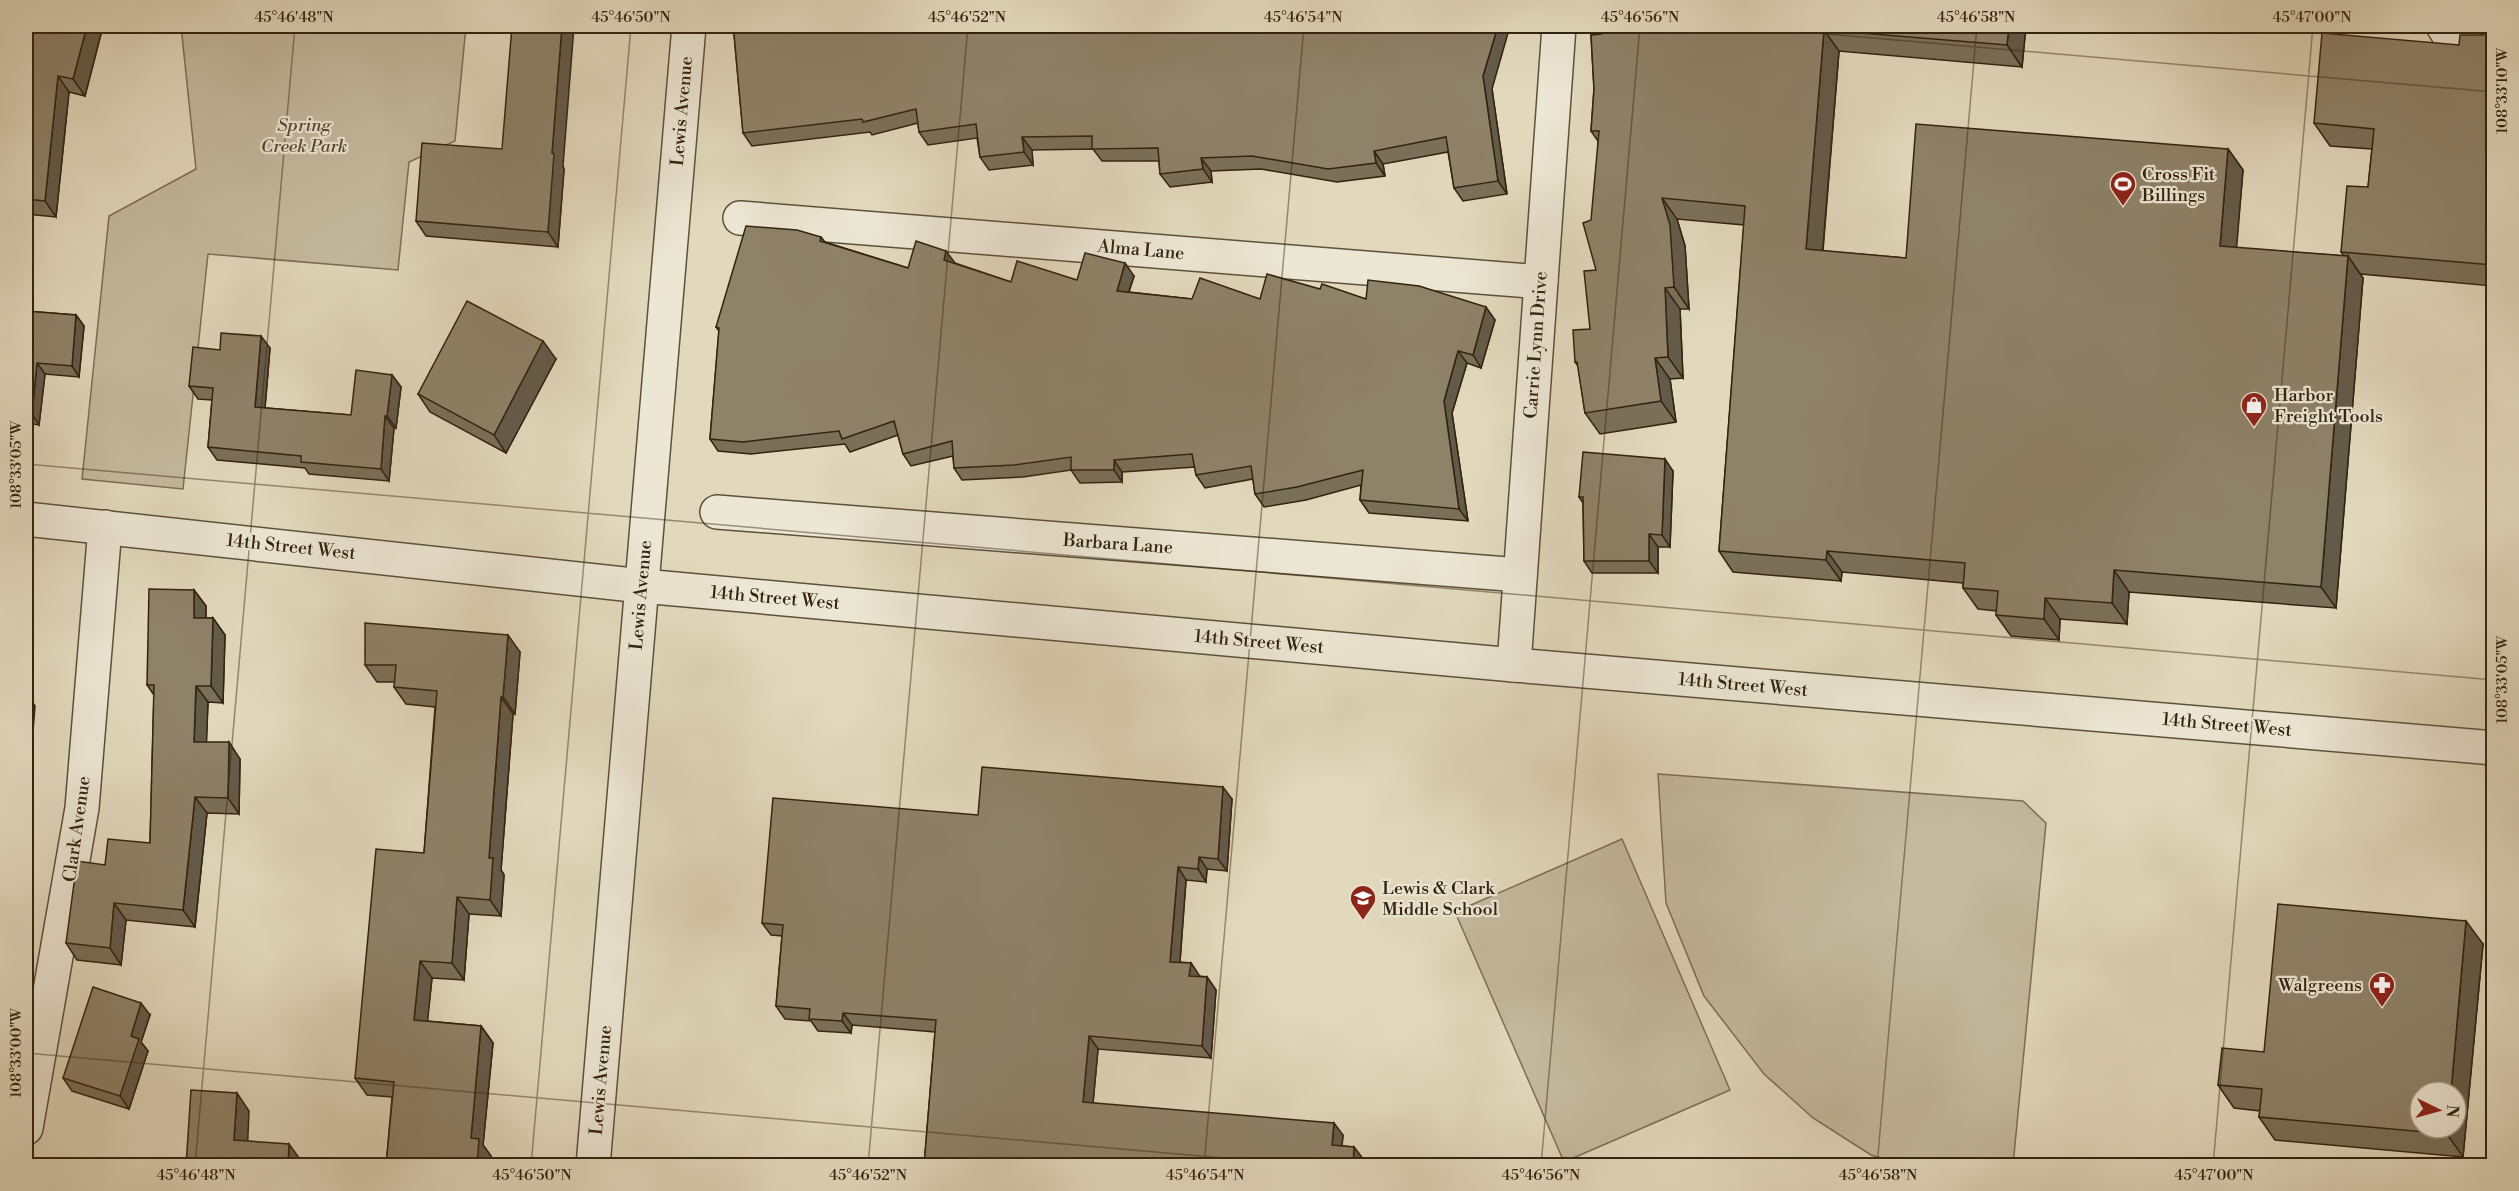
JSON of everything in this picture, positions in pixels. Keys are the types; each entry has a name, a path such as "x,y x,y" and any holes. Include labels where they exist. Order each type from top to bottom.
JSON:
{"street":[{"name":"Lewis Avenue","path":"593,1166 689,26"},
{"name":"Carrie Lynn Drive","path":"1514,665 1559,26"},
{"name":"Alma Lane","path":"741,218 1541,282"},
{"name":"Barbara Lane","path":"717,512 1520,575"},
{"name":"14th Street West","path":"26,519 642,586 1514,665 2493,748"},
{"name":"Clark Avenue","path":"26,1128 82,808 105,527"}],"lane":[{"path":"2436,26 2443,37 2466,44 2493,46"}],"green space":[{"name":"Spring Creek Park","path":"181,26 466,26 455,141 409,162 398,270 208,254 183,489 82,479 109,216 196,169"},
{"path":"1658,774 2023,801 2046,823 2013,1165 1906,1165 1871,1155 1813,1118 1764,1074 1704,996 1666,903"},
{"path":"1622,839 1730,1090 1564,1162 1455,912"}],"building":[{"path":"32,26 87,26 73,79 58,76 45,201 26,199 26,50"},
{"path":"512,26 562,26 548,232 416,221 422,143 502,149"},
{"path":"736,26 1498,26 1483,76 1498,181 1454,188 1446,137 1374,151 1376,163 1328,169 1252,156 1201,158 1203,169 1160,174 1158,148 1092,149 1092,136 1022,137 1024,152 980,157 976,124 919,132 916,109 863,122 862,119 743,133 734,34"},
{"path":"1601,26 2009,26 2007,45 1824,30 1806,249 1906,258 1916,124 2228,149 2220,246 2348,256 2321,587 2114,570 2112,603 2045,598 2044,619 1996,615 1998,591 1963,588 1965,563 1827,551 1826,560 1719,551 1745,206 1662,198 1670,225 1674,287 1665,288 1668,357 1655,358 1661,401 1585,413 1577,362 1575,362 1573,330 1590,329 1584,271 1596,270 1583,223 1591,220 1599,131 1591,131 1594,89 1591,35 1601,34"},
{"path":"2493,26 2493,265 2341,252 2347,186 2368,187 2374,129 2314,123 2322,33 2459,45 2460,35 2483,35"},
{"path":"746,226 797,230 821,237 820,241 908,268 916,241 946,251 944,260 1011,282 1017,261 1077,280 1085,253 1125,263 1117,291 1192,299 1200,278 1260,299 1267,274 1320,289 1322,284 1366,299 1368,280 1419,286 1486,307 1473,355 1458,351 1444,401 1459,509 1360,500 1363,470 1297,487 1255,494 1251,466 1196,475 1192,454 1114,460 1114,470 1071,470 1071,457 1014,465 954,468 952,441 903,454 894,421 842,439 839,431 743,442 710,439 719,328 716,327"},
{"path":"467,301 543,341 494,435 418,394"},
{"path":"26,311 76,315 72,366 37,363 32,414 26,413"},
{"path":"221,333 261,336 255,407 351,415 356,370 392,375 387,416 385,416 381,469 301,462 301,456 208,447 213,388 189,386 193,347 220,350"},
{"path":"1583,452 1665,459 1662,535 1649,534 1649,561 1584,561 1583,497 1579,497"},
{"path":"149,589 194,590 194,618 213,618 211,686 196,686 194,742 229,742 228,798 195,797 183,910 114,903 110,948 66,943 77,861 105,865 108,839 150,843 154,685 147,685"},
{"path":"365,623 508,635 489,858 493,858 490,900 457,897 452,963 420,961 414,1020 481,1026 471,1138 479,1139 477,1166 386,1166 394,1082 355,1078 376,849 424,853 437,691 394,687 396,665 365,665"},
{"path":"982,767 1223,787 1218,859 1199,857 1198,869 1178,867 1170,962 1191,963 1189,976 1207,977 1202,1046 1089,1036 1083,1102 1334,1123 1332,1145 1354,1147 1353,1166 924,1166 936,1020 843,1013 842,1021 809,1019 810,1009 776,1006 783,925 762,923 773,798 978,815"},
{"name":"Walgreens","path":"2278,904 2466,921 2452,1080 2408,1080 2408,1130 2259,1117 2262,1089 2218,1085 2222,1048 2264,1052"},
{"path":"93,987 141,1003 131,1036 139,1039 120,1096 63,1078"},
{"path":"191,1090 237,1093 234,1140 289,1144 288,1166 186,1166"}],"place":[{"name":"Cross Fit Billings","path":"2123,207"},
{"name":"Harbor Freight Tools","path":"2254,428"},
{"name":"Lewis & Clark Middle School","path":"1363,921"},
{"name":"Walgreens","path":"2382,1008"}]}
